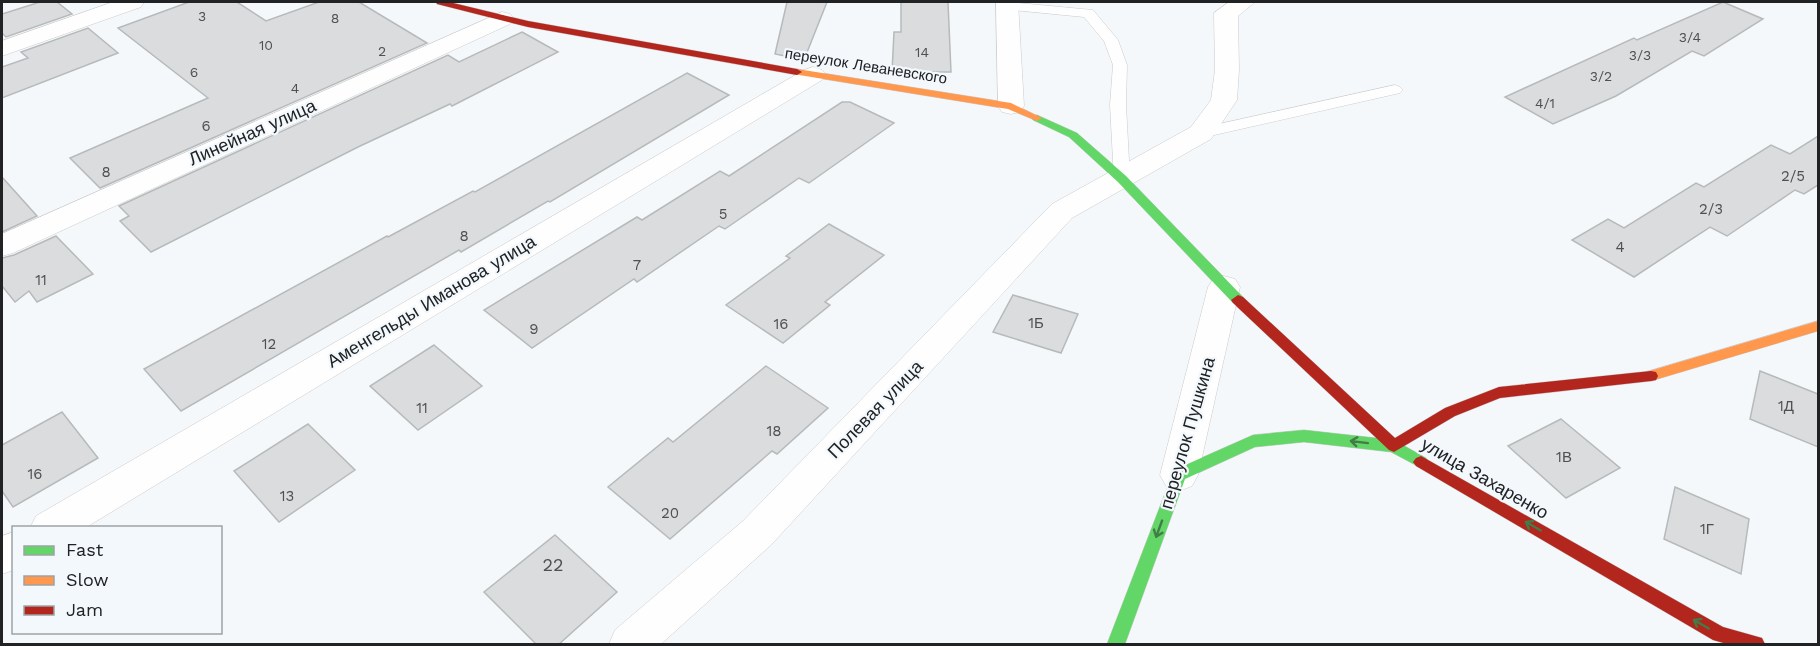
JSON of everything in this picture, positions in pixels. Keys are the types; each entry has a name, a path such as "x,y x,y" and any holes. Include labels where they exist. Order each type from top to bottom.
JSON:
{"street":[{"path":"2,49 134,2"},
{"name":"переулок Леваневского","path":"440,2 502,19 813,75 1011,106 1073,135 1122,179 1224,287 1394,446"},
{"path":"1007,4 1011,106"},
{"path":"1201,133 1224,100 1231,5"},
{"name":"Линейная улица","path":"2,246 502,19"},
{"name":"Аменгельды Иманова улица","path":"53,526 813,75"},
{"name":"Полевая улица","path":"630,645 757,533 1062,211 1201,133"},
{"name":"переулок Пушкина","path":"1116,645 1179,475 1224,287"},
{"path":"1394,446 1450,412 1499,393 1650,376 1818,326"},
{"name":"улица Захаренко","path":"1179,475 1253,441 1305,436 1394,446 1719,634 1756,645"}],"lane":[{"path":"1007,4 1088,13 1111,40 1120,65 1118,105 1122,179"},
{"path":"1201,133 1395,90"}],"building":[{"path":"40,2 57,2 72,14 6,37 2,33 2,14"},
{"path":"189,2 237,2 266,21 319,2 359,2 427,43 100,188 70,158 208,98 118,28"},
{"path":"787,2 827,2 804,60 775,54"},
{"path":"901,2 948,2 951,72 892,72 894,32 901,32"},
{"path":"1723,2 1763,19 1704,56 1692,51 1616,96 1553,124 1505,97 1634,38 1637,40"},
{"path":"88,28 118,53 2,98 2,67 28,58 21,52"},
{"path":"522,32 558,52 452,106 450,104 358,147 151,252 120,221 129,216 119,206 448,55 459,62"},
{"path":"687,73 729,95 550,202 548,201 461,252 459,250 181,411 144,369 387,236 475,192"},
{"path":"842,102 850,102 894,123 809,183 799,178 725,229 719,226 637,282 634,279 532,348 484,310 637,217 642,220 720,171 729,176"},
{"path":"1818,136 1818,185 1804,194 1795,190 1727,236 1710,227 1634,277 1572,240 1608,219 1624,228 1696,183 1704,187 1771,145 1790,154"},
{"path":"2,177 37,216 2,232"},
{"path":"829,224 884,255 825,302 830,305 783,343 726,305 790,258 786,256"},
{"path":"56,236 93,274 37,302 29,291 15,302 2,286 2,258"},
{"path":"1013,295 1078,314 1061,353 993,332"},
{"path":"434,345 482,386 418,430 370,386"},
{"path":"766,366 828,408 777,454 772,451 670,539 608,487 668,438 673,442"},
{"path":"1760,371 1818,394 1818,447 1750,419"},
{"path":"62,412 98,458 13,507 2,491 2,445"},
{"path":"1561,419 1620,468 1566,498 1508,446"},
{"path":"308,424 355,470 279,522 234,471"},
{"path":"1675,487 1749,519 1741,574 1664,539"},
{"path":"555,535 617,592 558,645 537,645 484,592"}],"traffic: fast":[{"path":"1037,118 1073,135 1122,179 1238,300"},
{"path":"1116,644 1179,475 1253,441 1304,436 1394,446 1421,462"}],"traffic: slow":[{"path":"797,72 1011,106 1037,118"},
{"path":"1651,376 1818,326"}],"traffic: jam":[{"path":"440,2 528,24 797,72"},
{"path":"1238,300 1394,446 1450,412 1499,393 1651,376"},
{"path":"1421,462 1719,634 1756,644"}]}
